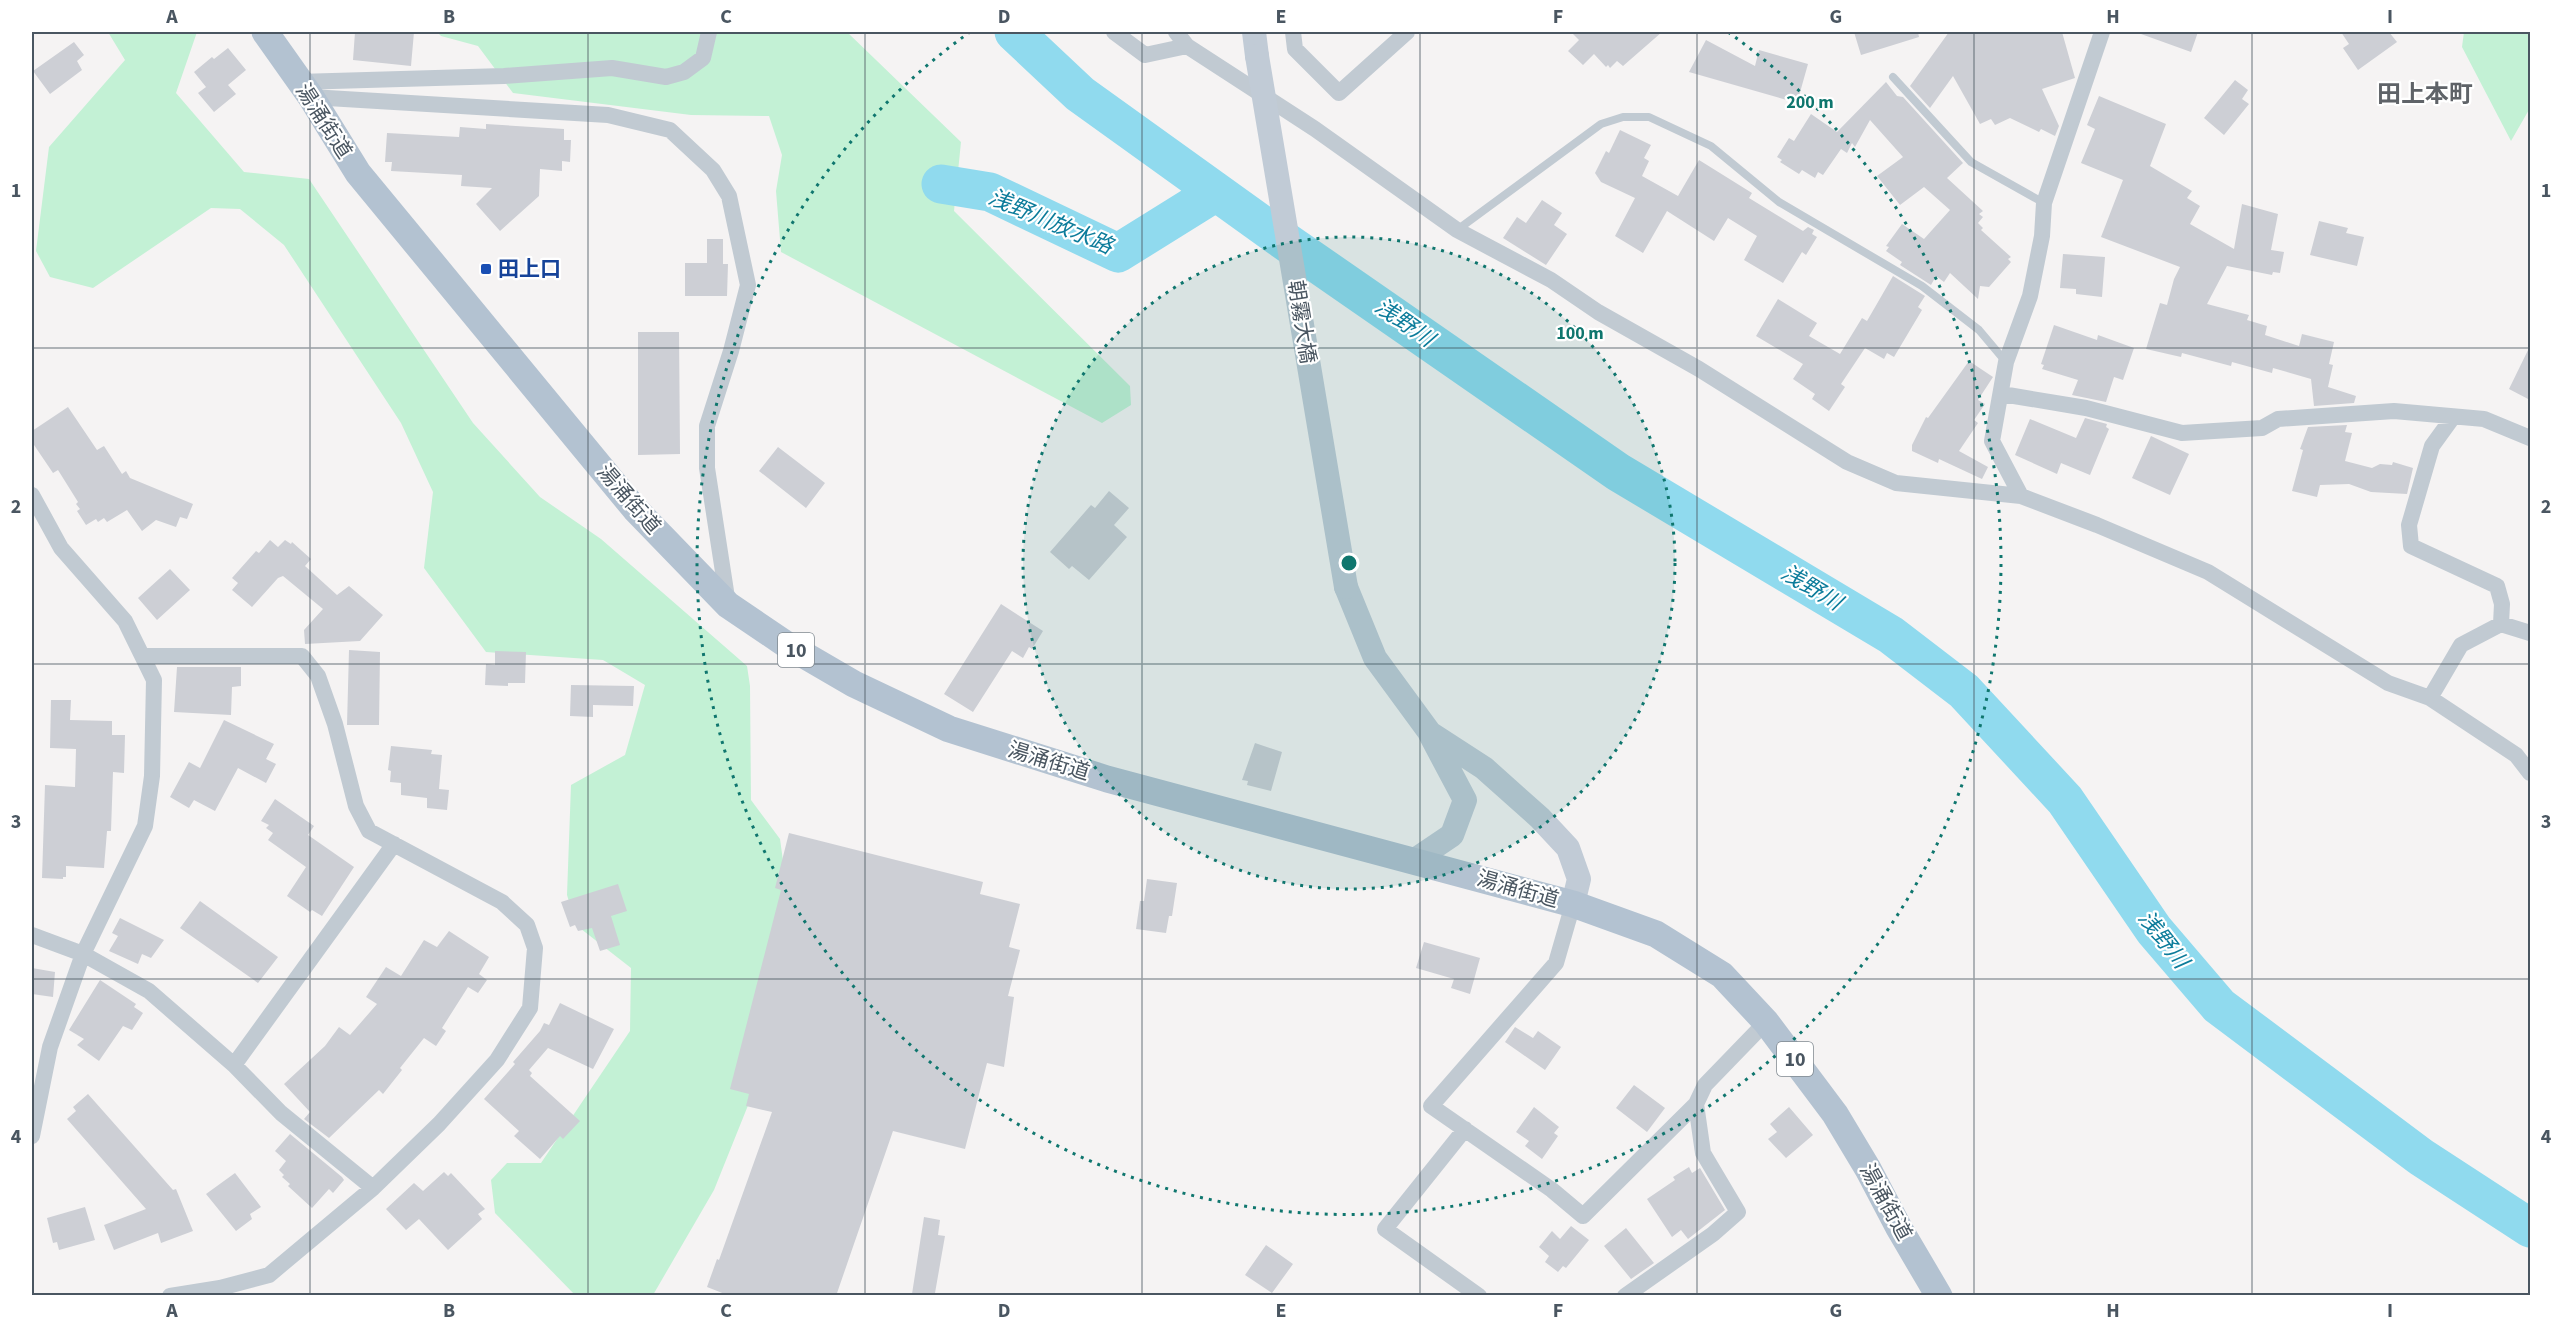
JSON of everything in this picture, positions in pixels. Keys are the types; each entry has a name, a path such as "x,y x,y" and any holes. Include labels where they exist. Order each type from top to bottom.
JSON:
{"main road":[{"name":"湯涌街道","path":"265,32 358,173 635,509 728,605 787,645 854,684 949,729 1107,779 1573,904 1656,934 1722,975 1766,1022 1835,1114 1868,1168 1899,1228 1939,1296"}],"street":[{"path":"304,89 612,68 666,77 684,72 703,58 709,32"},
{"path":"1114,32 1145,55 1186,46"},
{"path":"1176,32 1186,46 1315,129 1457,230 1551,280 1598,312 1699,369 1847,462 1896,483 2021,496 2208,572 2388,683 2430,698 2516,755 2530,773"},
{"name":"朝霧大橋","path":"1254,32 1346,588 1375,658 1430,733"},
{"path":"1293,32 1296,50 1339,93 1407,32"},
{"path":"2021,496 1992,441 2006,362 2030,296 2042,236 2044,202 2102,32"},
{"path":"304,89 608,115 670,130 713,170 729,196 748,285 731,351 707,426 707,468 728,605"},
{"path":"2002,394 2086,408 2182,433 2262,428 2278,419 2394,411 2484,419 2530,438"},
{"path":"2453,417 2432,446 2409,525 2411,546 2497,586 2502,604 2501,624"},
{"path":"32,495 61,548 125,621 153,680 152,776 145,826 82,954 50,1047 35,1107 32,1136"},
{"path":"2430,698 2461,645 2501,624 2530,633"},
{"path":"143,656 302,656 318,676 334,724 356,806 369,831 502,902 527,925 535,948 530,1008 497,1060 454,1109 373,1188 269,1275 220,1288 170,1296"},
{"path":"1415,860 1452,835 1465,800 1430,733"},
{"path":"1430,733 1484,768 1540,818 1568,848 1579,879 1556,963 1431,1106 1552,1190 1583,1216 1696,1104 1705,1085 1766,1022"},
{"path":"234,1065 394,844"},
{"path":"32,935 82,954 148,991 234,1065 281,1113 373,1188"},
{"path":"1624,1296 1713,1234 1738,1212 1703,1153 1696,1104"},
{"path":"1465,1130 1384,1229 1479,1296"}],"lane":[{"path":"1893,77 1971,162 2044,202"},
{"path":"1457,230 1601,124 1623,117 1649,117 1711,146 1779,202 1922,286 1979,330 2006,362"}],"green space":[{"path":"108,32 197,32 176,93 244,172 309,179 473,423 540,497 601,539 747,666 750,686 751,800 780,839 786,883 753,1093 714,1190 653,1295 575,1295 495,1213 491,1180 507,1163 541,1163 630,1031 631,968 576,925 567,895 571,785 625,755 645,685 603,660 486,652 424,568 433,492 401,423 284,245 240,209 211,208 93,288 50,277 36,251 49,147 125,60"},
{"path":"437,32 847,32 961,142 954,211 1130,386 1131,405 1102,423 781,252 776,191 782,155 769,116 691,115 513,93 478,46 441,36"},
{"path":"2464,32 2530,32 2530,108 2511,141 2462,47"}],"building":[{"path":"355,32 414,32 411,66 353,60"},
{"path":"1571,32 1662,32 1623,66 1617,61 1610,68 1608,65 1606,67 1594,54 1583,65 1568,51 1579,40"},
{"path":"1854,32 1918,32 1919,37 1861,55"},
{"path":"1949,32 2062,32 2075,78 2042,89 2059,126 2055,136 2041,129 2039,132 2010,118 1995,125 1991,119 1980,124 1953,76 1930,108 1910,86"},
{"path":"2142,32 2198,32 2191,52 2141,34"},
{"path":"2341,32 2389,32 2397,42 2358,70 2343,48 2349,44"},
{"path":"1706,40 1755,66 1759,50 1808,64 1797,103 1689,72"},
{"path":"74,42 84,55 77,61 82,70 50,94 33,71"},
{"path":"228,48 246,70 228,85 236,94 214,112 198,93 206,87 194,72 212,57 214,59"},
{"path":"2235,80 2248,90 2242,99 2249,104 2224,135 2204,118"},
{"path":"1886,82 1897,96 1903,97 1963,163 1947,178 1983,211 1979,214 1983,217 1978,223 1983,228 1981,230 2011,257 2008,259 2011,262 1989,287 1980,286 1978,299 1950,273 1944,282 1936,276 1931,285 1900,265 1902,262 1886,251 1889,247 1886,246 1902,224 1924,239 1950,210 1924,187 1900,205 1877,176 1903,157 1870,120 1855,147 1852,143 1847,153 1841,149 1823,175 1818,172 1815,178 1802,170 1799,174 1780,162 1782,160 1777,157 1789,138 1794,141 1811,114 1837,132"},
{"path":"2099,96 2166,124 2150,166 2192,191 2187,198 2200,206 2190,224 2234,249 2242,204 2278,214 2271,250 2284,252 2280,273 2273,272 2272,275 2227,266 2207,304 2249,315 2247,320 2267,326 2265,335 2299,346 2302,334 2334,342 2329,364 2333,365 2328,387 2356,396 2354,403 2314,406 2311,379 2273,368 2272,373 2232,362 2231,366 2182,353 2181,357 2146,349 2160,303 2167,305 2180,267 2101,237 2123,180 2081,163 2095,129 2087,125"},
{"path":"486,124 564,129 564,140 571,140 570,162 562,161 562,171 540,169 539,196 500,231 476,204 492,188 461,186 462,175 391,171 392,162 385,162 387,133 459,137 460,127 486,129"},
{"path":"1620,130 1651,145 1644,158 1649,161 1642,176 1678,196 1699,160 1752,193 1749,198 1803,231 1808,227 1814,230 1812,234 1817,237 1806,255 1802,252 1783,283 1744,260 1757,236 1728,218 1714,241 1667,211 1643,253 1615,236 1635,198 1601,182 1595,173 1606,151 1609,153"},
{"path":"1542,200 1562,213 1554,225 1567,234 1546,265 1503,238 1517,217 1526,223"},
{"path":"2319,221 2348,228 2346,233 2364,237 2357,266 2310,255"},
{"path":"707,239 723,239 723,264 728,264 727,296 685,296 685,263 707,263"},
{"path":"2063,254 2105,257 2102,297 2076,294 2076,289 2060,288"},
{"path":"1893,276 1925,296 1918,307 1922,310 1894,357 1887,353 1884,359 1865,348 1841,384 1845,387 1829,411 1812,399 1815,394 1793,379 1803,364 1756,336 1778,299 1817,323 1809,336 1840,354 1862,318 1867,321"},
{"path":"2054,325 2097,340 2098,335 2134,348 2123,380 2114,377 2106,402 2072,395 2078,380 2042,369 2044,365 2041,364"},
{"path":"638,332 679,332 680,454 638,455"},
{"path":"2530,346 2530,400 2509,389"},
{"path":"1969,361 1993,377 1978,400 1985,404 1974,420 1978,423 1959,451 1988,467 1982,479 1939,459 1938,463 1912,451 1912,445 1926,417 1928,418"},
{"path":"68,407 97,450 104,446 122,474 126,471 130,478 193,504 187,519 180,517 176,527 156,520 142,531 127,510 107,522 104,518 98,522 96,519 86,525 77,511 80,509 76,504 78,502 58,470 53,473 32,442 32,431"},
{"path":"2085,418 2107,424 2106,427 2109,429 2090,475 2061,463 2057,474 2015,455 2030,419 2076,438"},
{"path":"2347,425 2345,432 2352,433 2345,461 2372,468 2380,464 2392,465 2393,462 2413,468 2407,494 2371,492 2349,484 2320,485 2317,497 2292,491 2303,450 2300,449 2308,427"},
{"path":"2151,436 2189,454 2170,495 2132,478"},
{"path":"778,447 825,483 806,508 759,471"},
{"path":"1109,491 1129,508 1114,525 1127,537 1089,580 1072,566 1069,569 1050,552 1091,505 1095,508"},
{"path":"270,540 278,547 285,540 291,544 292,542 311,559 305,566 337,595 349,586 383,615 360,641 305,644 304,630 323,609 283,576 278,578 252,607 232,590 238,583 232,578 256,551 259,553"},
{"path":"170,569 190,590 157,620 138,598"},
{"path":"1001,604 1043,631 1032,649 1029,647 1023,658 1012,651 973,712 944,694"},
{"path":"349,650 380,652 379,725 347,725"},
{"path":"495,651 526,652 525,683 508,683 508,686 485,685 486,664 495,665"},
{"path":"177,667 241,667 241,686 232,687 231,715 174,712"},
{"path":"571,685 634,686 633,706 593,705 593,717 570,716"},
{"path":"51,700 71,700 70,720 112,721 112,735 125,735 124,773 113,772 111,831 107,831 104,868 66,866 66,877 63,879 42,878 45,785 75,787 76,749 50,748"},
{"path":"224,720 274,744 266,759 276,764 266,783 238,768 215,811 194,800 189,808 170,797 189,762 200,768"},
{"path":"1255,743 1282,752 1271,791 1247,785 1248,781 1242,780"},
{"path":"391,746 432,750 431,754 442,755 439,789 449,790 447,810 427,808 427,798 401,795 401,783 390,782 391,771 388,770"},
{"path":"275,799 314,826 308,835 354,867 322,916 312,910 310,912 287,896 306,867 268,840 273,833 266,828 269,825 261,821"},
{"path":"789,833 983,882 980,894 1020,904 1009,947 1020,950 1008,996 1014,997 1004,1067 987,1063 965,1149 893,1131 836,1296 730,1296 707,1287 717,1259 719,1260 772,1112 746,1106 749,1094 730,1089 781,890 775,888"},
{"path":"1147,879 1177,883 1172,916 1169,916 1166,933 1136,929 1140,901 1144,901"},
{"path":"618,884 627,911 611,916 620,945 600,951 592,928 578,931 575,925 570,927 561,902"},
{"path":"200,901 278,957 258,983 180,928"},
{"path":"120,918 164,940 151,958 142,954 138,964 109,951 118,936 112,933"},
{"path":"449,931 489,957 479,974 487,980 478,993 468,987 442,1028 446,1031 436,1046 424,1038 383,1094 379,1090 329,1138 304,1119 310,1112 284,1084 325,1046 339,1027 350,1035 377,1004 366,997 386,967 401,976 424,940 437,947"},
{"path":"1424,942 1480,958 1470,994 1451,988 1454,979 1416,968"},
{"path":"32,968 55,972 53,997 32,994"},
{"path":"100,980 136,1004 134,1007 143,1013 132,1030 123,1026 99,1061 77,1045 84,1039 69,1030"},
{"path":"560,1003 614,1029 593,1069 548,1048 529,1070 532,1073 530,1076 580,1121 563,1139 560,1136 540,1159 514,1136 519,1131 484,1099 515,1064 513,1062 540,1031 544,1023 549,1025"},
{"path":"1515,1027 1533,1038 1538,1031 1561,1047 1545,1070 1505,1042"},
{"path":"1634,1085 1665,1108 1647,1132 1616,1108"},
{"path":"88,1094 173,1190 176,1189 193,1231 161,1243 158,1233 114,1250 104,1225 146,1209 67,1119 76,1111 73,1107"},
{"path":"1534,1107 1559,1127 1554,1133 1558,1136 1542,1159 1525,1146 1529,1141 1516,1132"},
{"path":"1789,1107 1813,1135 1786,1158 1768,1139 1777,1132 1770,1124"},
{"path":"290,1134 344,1180 333,1193 329,1189 312,1208 288,1186 290,1184 282,1177 284,1175 279,1170 286,1161 275,1151"},
{"path":"1689,1167 1692,1173 1700,1168 1725,1210 1688,1239 1681,1230 1672,1237 1647,1199 1675,1180 1673,1177"},
{"path":"444,1172 448,1176 451,1173 485,1209 478,1214 482,1219 448,1250 419,1219 406,1230 386,1209 414,1183 423,1191"},
{"path":"235,1173 261,1207 250,1214 252,1219 236,1231 206,1194"},
{"path":"85,1207 95,1240 59,1250 57,1242 53,1243 47,1218"},
{"path":"924,1217 940,1220 938,1235 945,1236 933,1296 912,1294"},
{"path":"1571,1226 1589,1240 1566,1268 1563,1266 1558,1272 1545,1262 1549,1256 1539,1247 1552,1231 1560,1239"},
{"path":"1626,1228 1654,1263 1631,1279 1604,1246"},
{"path":"1266,1245 1293,1264 1272,1293 1245,1275"}],"waterway":[{"name":"浅野川","path":"1014,32 1080,94 1279,237 1618,472 1891,635 1964,691 2065,800 2154,930 2219,1006 2421,1157 2530,1228"},
{"name":"浅野川放水路","path":"941,184 990,192 1118,253 1216,192"}],"place":[{"name":"田上口","path":"486,269"}],"district":[{"name":"田上本町","path":"2425,94"}]}
